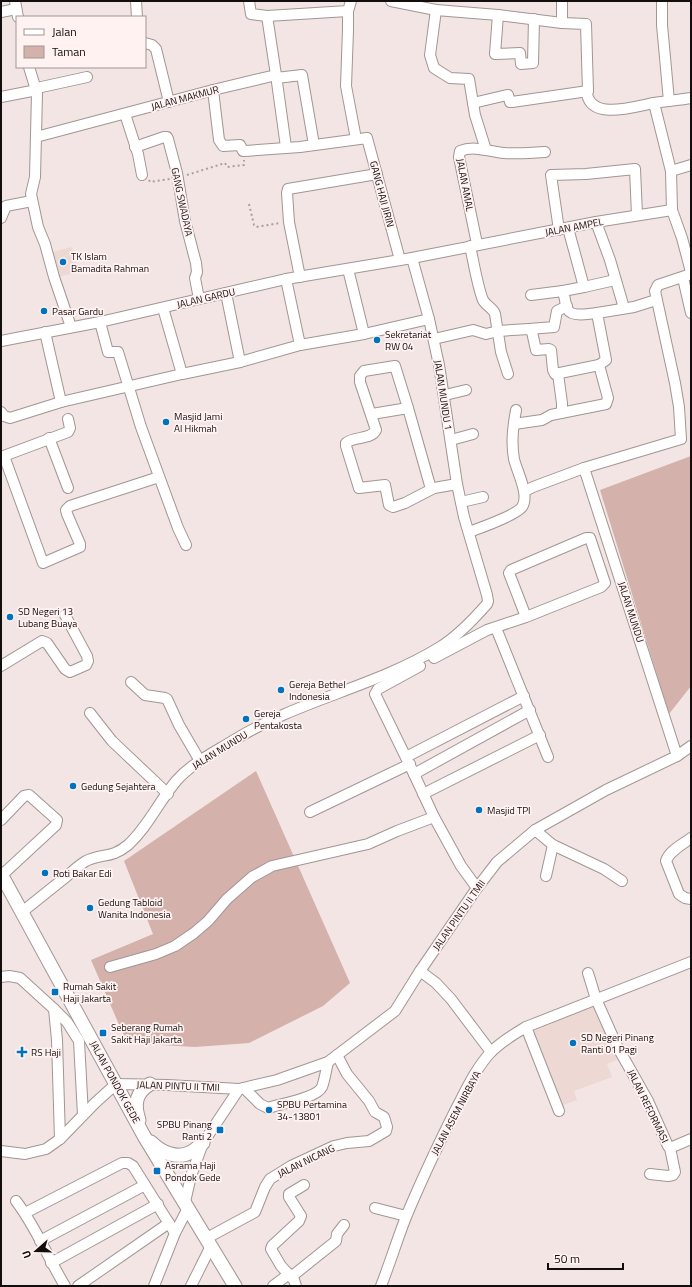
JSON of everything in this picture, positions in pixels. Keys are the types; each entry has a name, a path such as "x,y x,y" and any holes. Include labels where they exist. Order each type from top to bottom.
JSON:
{"main road":[{"name":"JALAN PONDOK GEDE","path":"3,881 22,912 143,1134 236,1286"},
{"path":"150,1084 140,1091 136,1103 136,1110 143,1134 155,1146 175,1155 184,1155 191,1152 203,1143"}],"street":[{"path":"136,1 137,16"},
{"path":"213,90 220,143 223,146 240,145 242,151 314,145 356,139 346,86 349,6 267,16 251,14 249,1"},
{"path":"391,1 587,25 587,94 590,102 600,109 611,110 632,108 654,103 691,98"},
{"path":"562,1 562,23"},
{"path":"662,1 662,25 669,101"},
{"path":"440,7 430,43 430,55 433,65 436,70 450,78 468,79 486,150 518,154 545,152"},
{"path":"1,12 16,9"},
{"path":"498,15 496,54 520,53 521,64 533,63 534,19"},
{"path":"267,16 286,147"},
{"path":"146,43 152,45 156,49 169,102"},
{"path":"29,68 37,89 35,177 31,189 32,201 38,227 45,244 54,277 71,327"},
{"name":"JALAN MAKMUR","path":"36,137 213,90 276,76 302,75 314,145"},
{"path":"1,97 88,77"},
{"path":"473,103 507,95 511,102 588,91"},
{"path":"654,103 671,171 672,210 682,238 688,275 691,313"},
{"path":"125,114 145,175"},
{"name":"GANG SWADAYA","path":"135,147 167,137 168,139 178,178 185,221 196,263 197,272 195,278 199,299"},
{"name":"GANG HAJI JIRIN","path":"356,139 368,139 400,260"},
{"name":"JALAN AMAL","path":"474,246 476,239 459,152 463,150 486,150"},
{"path":"671,171 691,166"},
{"path":"584,287 563,229 551,175 586,174 635,168 637,215"},
{"path":"300,277 290,222 287,193 288,189 377,174"},
{"path":"1,218 6,206 32,201"},
{"name":"JALAN AMPEL","path":"412,258 596,222 672,210"},
{"path":"596,222 624,308"},
{"path":"474,246 482,296 486,304 493,309 501,352 508,374"},
{"name":"JALAN GARDU","path":"1,341 100,322 286,279 412,258"},
{"name":"JALAN MUNDU 1","path":"412,258 434,339 457,484 469,532"},
{"path":"348,269 364,334"},
{"path":"525,492 533,487 584,468 681,439 679,407 675,383 655,291 656,286 688,275"},
{"path":"286,279 300,345"},
{"path":"531,295 563,291 615,280"},
{"path":"563,291 567,306 571,313 582,315 634,307 656,300"},
{"path":"226,293 240,362"},
{"path":"434,339 473,330 486,334 498,331 554,327 557,311 567,306"},
{"path":"163,308 182,374"},
{"path":"529,329 532,332 536,350 550,350 554,373 558,374 599,365 606,360 597,313"},
{"path":"1,412 4,416 10,418 62,402 240,362 300,345 364,334 429,320"},
{"path":"100,322 108,352 118,352 159,477 186,545"},
{"path":"45,332 62,402"},
{"path":"514,424 542,420 551,415 606,404 608,398 599,365"},
{"path":"431,490 396,367 371,370 362,373 360,382 372,414 376,432 372,435 346,443 359,488 385,485 389,505 391,507 405,503 431,490 457,484"},
{"path":"558,374 562,413"},
{"path":"444,395 466,390"},
{"path":"372,414 408,408"},
{"path":"469,532 519,510 523,504 525,492 514,460 512,441 516,410"},
{"path":"68,419 70,431 3,456 43,563 80,547 66,510 70,506 159,477"},
{"path":"451,440 473,434"},
{"path":"50,438 68,488"},
{"name":"JALAN MUNDU","path":"584,468 677,756"},
{"path":"461,502 484,497"},
{"name":"JALAN MUNDU","path":"22,912 85,861 114,854 128,845 148,822 182,774 200,761 235,739 273,719 311,702 352,688 406,666 452,639 487,604 488,601 469,532"},
{"path":"477,888 461,866 434,817 408,760 375,696 376,690 487,630 526,617 602,587 605,583 590,538 586,538 511,570 509,573 526,617"},
{"path":"1,666 42,641 46,643 65,669 70,672 86,665 88,661 87,656 66,615"},
{"path":"496,628 548,757"},
{"path":"131,682 145,695 167,699 179,725 200,761"},
{"path":"310,812 524,696"},
{"path":"414,774 530,710"},
{"path":"90,713 112,741 168,794"},
{"path":"423,794 540,735"},
{"name":"JALAN PINTU II TMII","path":"116,1084 242,1088 277,1080 328,1062 395,1011 420,971 477,888 497,862 535,830 606,790 677,756 691,746"},
{"path":"1,820 27,794 57,818 56,825 3,881"},
{"path":"110,967 156,954 175,946 194,934 208,922 227,899 252,877 272,866 368,844 434,817"},
{"path":"535,830 553,845 604,869 622,880"},
{"path":"691,838 673,852 666,861 679,894 685,898 691,899"},
{"path":"546,876 553,845"},
{"name":"JALAN ASEM NIRBAYA","path":"381,1286 406,1216 444,1134 482,1064 491,1052 513,1035 526,1028 691,962"},
{"path":"420,971 436,983 446,994 491,1052"},
{"name":"JALAN REFORMASI","path":"588,973 596,999 617,1046 648,1101 663,1137 670,1148 691,1139"},
{"path":"1,977 9,976 20,978 67,1022 79,1041 83,1114"},
{"path":"54,1009 57,1040 60,1139"},
{"path":"526,1028 560,1111"},
{"name":"JALAN NICANG","path":"209,1242 255,1212 265,1187 270,1179 291,1166 334,1146 369,1141 386,1130 387,1127 384,1117 374,1112 369,1101 347,1074 337,1055"},
{"path":"242,1088 260,1104 268,1108 302,1098 314,1094 322,1088 328,1062"},
{"path":"1,1151 25,1154 46,1149 60,1139 83,1114 116,1084"},
{"name":"JALAN PINTU II TMII","path":"154,1286 187,1205 190,1176 203,1143 242,1088"},
{"path":"650,1174 668,1176 673,1175 675,1172 670,1148"},
{"path":"25,1213 122,1163 128,1163 131,1164 145,1184 175,1233"},
{"path":"40,1241 145,1184"},
{"path":"292,1279 281,1266 271,1249 272,1246 299,1221 301,1216 289,1194 304,1185"},
{"path":"16,1202 25,1213 51,1263 65,1286"},
{"path":"51,1263 158,1204"},
{"path":"375,1208 406,1216"},
{"path":"78,1286 169,1223"},
{"path":"273,1286 292,1279 336,1241 337,1234 344,1225"},
{"path":"191,1286 209,1242"}],"path":[{"path":"145,175 150,182 178,178 225,163 226,167 244,165 242,151"},
{"path":"249,204 254,225 256,227 290,222"}],"shaded area":[{"name":"TK Islam Bamadita Rahman","path":"72,247 78,272 55,278 48,253"},
{"name":"SD Negeri Pinang Ranti 01 Pagi","path":"595,1000 617,1060 607,1064 612,1077 574,1091 577,1100 558,1107 528,1025"}],"green space":[{"path":"691,456 691,686 669,714 600,490"},
{"path":"256,771 350,983 323,1006 249,1043 195,1047 127,1043 91,960 153,934 124,861"}],"place":[{"name":"TK Islam Bamadita Rahman","path":"63,262"},
{"name":"Pasar Gardu","path":"44,311"},
{"name":"Sekretariat RW 04","path":"377,340"},
{"name":"Masjid Jami Al Hikmah","path":"166,422"},
{"name":"SD Negeri 13 Lubang Buaya","path":"10,617"},
{"name":"Gereja Bethel Indonesia","path":"281,690"},
{"name":"Gereja Pentakosta","path":"246,719"},
{"name":"Gedung Sejahtera","path":"73,786"},
{"name":"Masjid TPI","path":"479,810"},
{"name":"Roti Bakar Edi","path":"45,873"},
{"name":"Gedung Tabloid Wanita Indonesia","path":"90,908"},
{"name":"Rumah Sakit Haji Jakarta","path":"55,992"},
{"name":"Seberang Rumah Sakit Haji Jakarta","path":"103,1033"},
{"name":"SD Negeri Pinang Ranti 01 Pagi","path":"573,1043"},
{"name":"RS Haji","path":"22,1052"},
{"name":"SPBU Pertamina 34-13801","path":"269,1110"},
{"name":"SPBU Pinang Ranti 2","path":"220,1130"},
{"name":"Asrama Haji Pondok Gede","path":"157,1171"}]}
